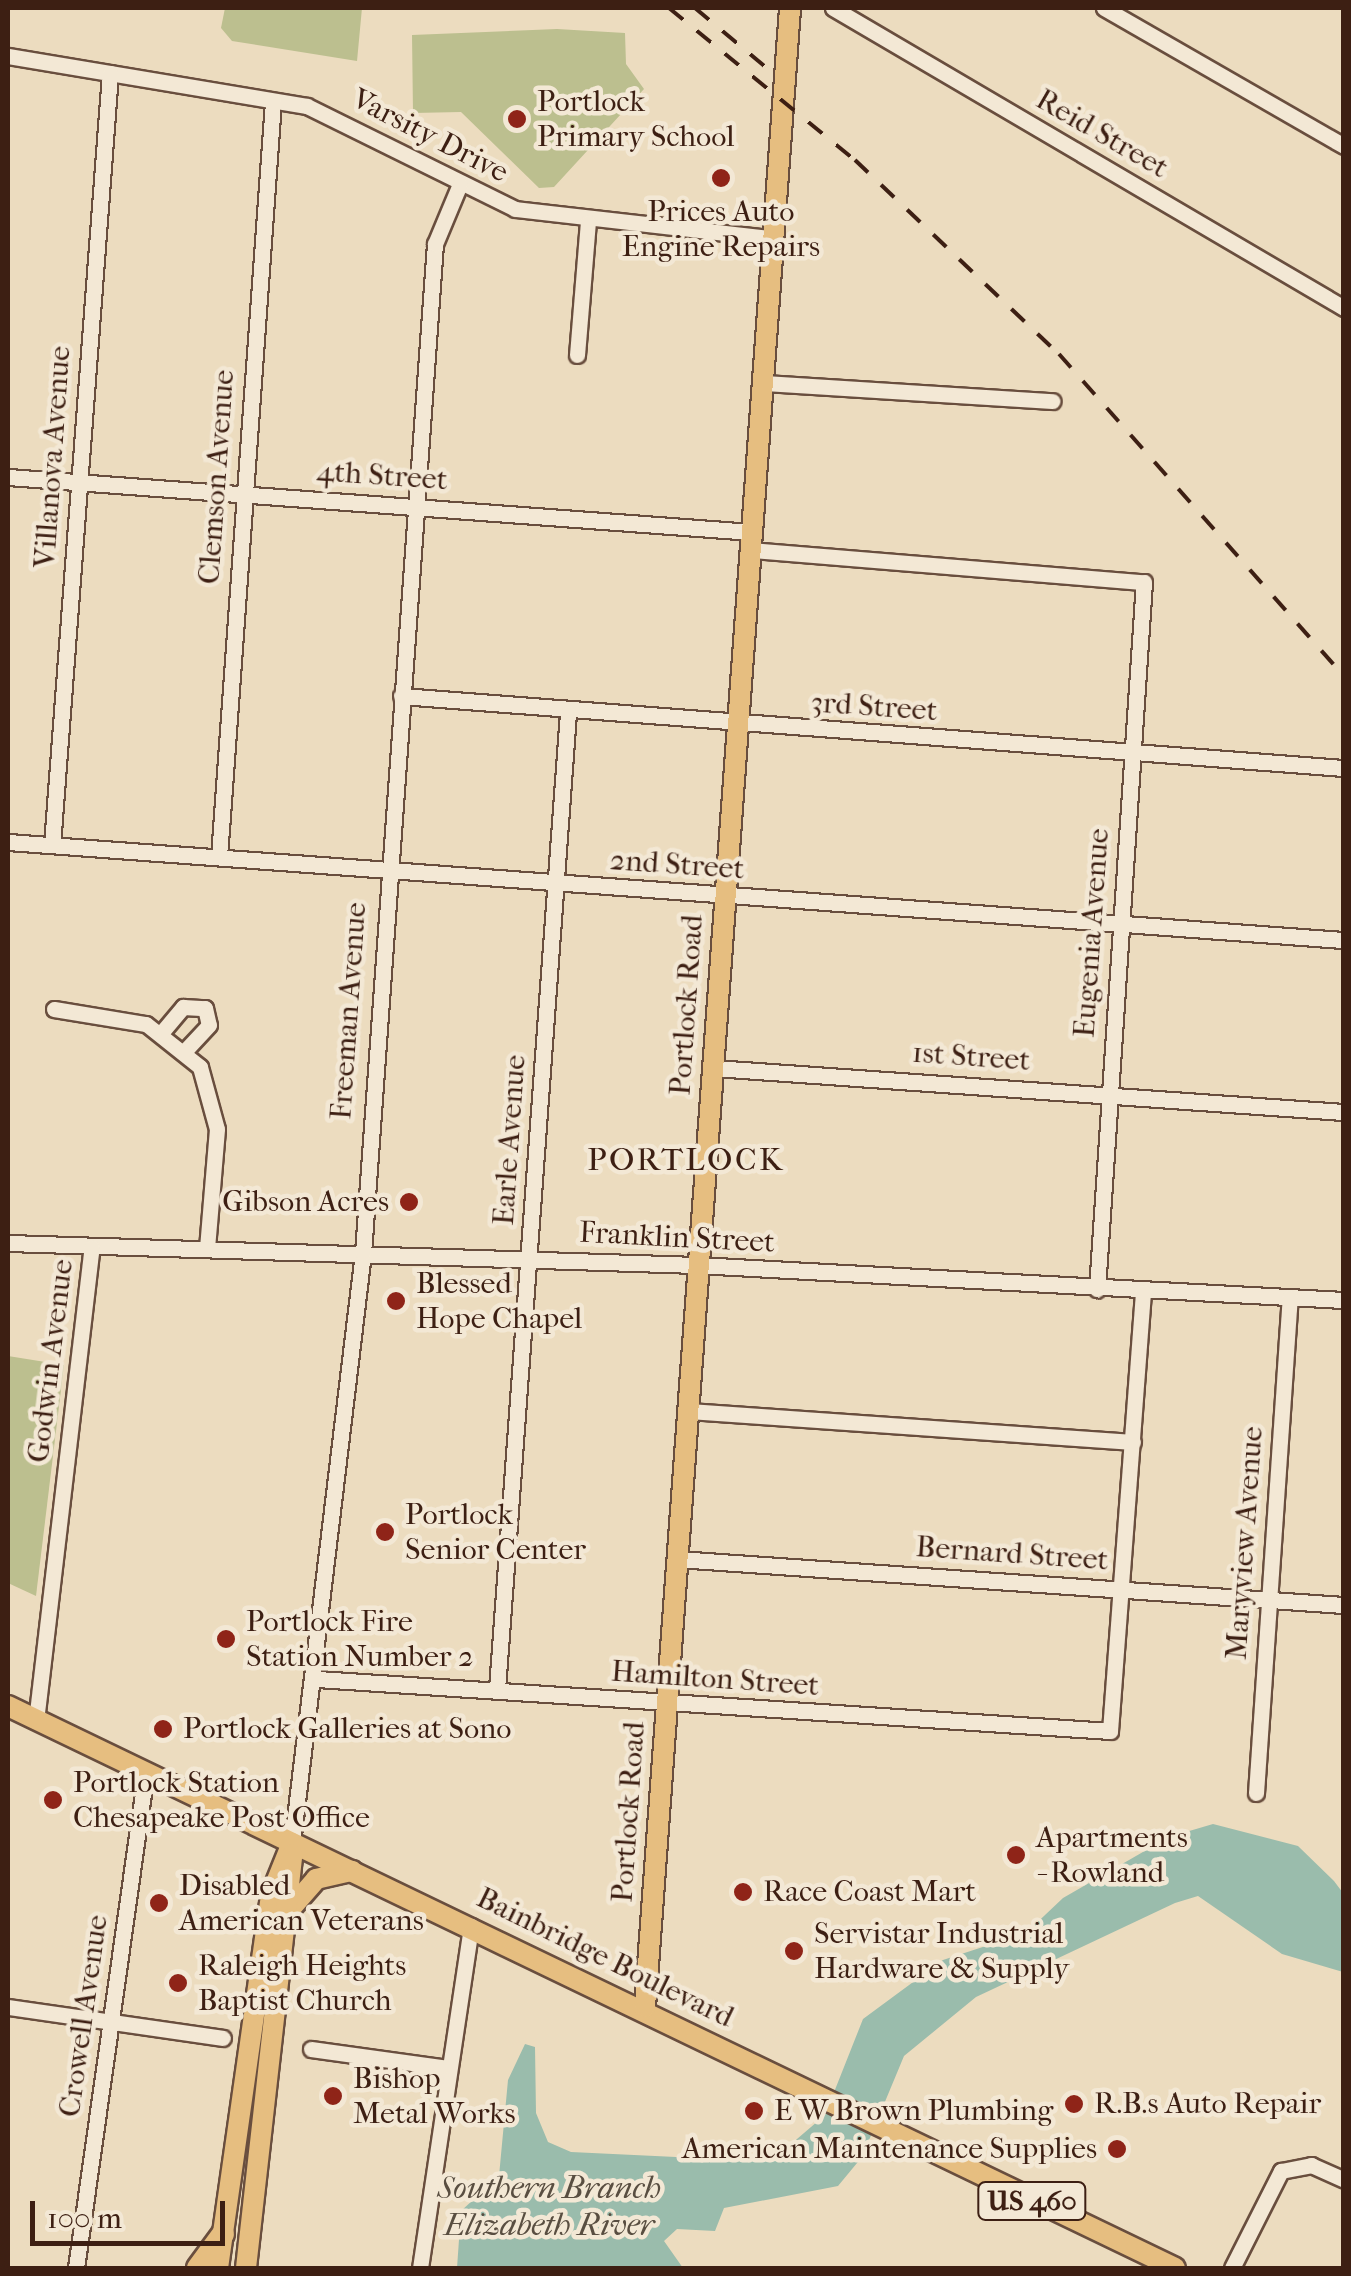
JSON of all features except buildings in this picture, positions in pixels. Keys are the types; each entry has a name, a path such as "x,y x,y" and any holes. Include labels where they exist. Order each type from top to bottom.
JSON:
{"highway":[{"path":"198,2268 223,2234"}],"main road":[{"name":"Portlock Road","path":"644,2006 714,1068 735,724 764,383 770,238 790,8"},
{"name":"Bainbridge Boulevard","path":"8,1706 644,2006 810,2092 1175,2268"},
{"name":"Freeman Avenue","path":"246,2268 290,1909 292,1843"},
{"name":"Freeman Avenue","path":"218,2268 271,1895 292,1843"},
{"path":"290,1909 316,1878 352,1871"}],"street":[{"name":"Reid Street","path":"832,8 1344,308"},
{"path":"1104,8 1344,146"},
{"name":"Varsity Drive","path":"8,56 273,101 386,138 460,184 516,210 588,222 770,238"},
{"name":"Villanova Avenue","path":"52,845 110,73"},
{"name":"Clemson Avenue","path":"218,857 273,101"},
{"name":"Freeman Avenue","path":"292,1843 317,1679 363,1253 435,244 460,184"},
{"path":"577,354 588,222"},
{"path":"764,383 1052,401"},
{"name":"4th Street","path":"8,477 416,505 1144,582"},
{"name":"Eugenia Avenue","path":"1097,1288 1107,1092 1144,582"},
{"name":"3rd Street","path":"401,696 568,714 1344,768"},
{"name":"Earle Avenue","path":"497,1689 568,714"},
{"name":"2nd Street","path":"8,842 1344,940"},
{"path":"162,1032 183,1007 205,1008 209,1024 187,1049"},
{"path":"54,1009 100,1010 162,1032 187,1049 209,1086 217,1129 207,1249"},
{"name":"1st Street","path":"714,1068 1107,1092 1344,1112"},
{"name":"Franklin Street","path":"8,1243 698,1265 1344,1300"},
{"name":"Godwin Avenue","path":"36,1720 92,1246"},
{"path":"1122,1589 1143,1292"},
{"name":"Maryview Avenue","path":"1256,1793 1290,1297"},
{"path":"689,1412 1133,1442"},
{"name":"Bernard Street","path":"677,1559 1344,1605"},
{"name":"Hamilton Street","path":"317,1679 1110,1731 1122,1589"},
{"name":"Crowell Avenue","path":"76,2268 146,1772"},
{"path":"420,2268 471,1926"},
{"path":"8,2007 223,2038"},
{"path":"311,2049 448,2068"},
{"path":"1232,2268 1281,2171 1311,2166 1344,2180"}],"green space":[{"path":"225,8 362,8 357,61 232,41 221,28"},
{"path":"557,29 625,33 626,64 644,89 554,187 539,188 461,112 413,113 412,35"},
{"path":"8,1356 64,1365 36,1596 8,1583"}],"water":[{"name":"Southern Branch Elizabeth River","path":"1213,1824 1298,1846 1334,1881 1343,1893 1343,1972 1282,1954 1198,1896 1175,1903 976,1997 904,2056 862,2157 838,2186 724,2208 715,2231 677,2229 664,2241 683,2268 457,2268 461,2211 499,2176 508,2080 525,2044 535,2047 536,2113 548,2142 571,2152 739,2160 783,2151 825,2115 863,2019 943,1960 1026,1933 1063,1898 1169,1837"}],"railway":[{"path":"669,8 855,160 1059,354 1344,676"},
{"path":"695,8 775,75"}],"place":[{"name":"Portlock Primary School","path":"517,119"},
{"name":"Prices Auto Engine Repairs","path":"721,178"},
{"name":"Gibson Acres","path":"409,1202"},
{"name":"Blessed Hope Chapel","path":"396,1301"},
{"name":"Portlock Senior Center","path":"385,1532"},
{"name":"Portlock Fire Station Number 2","path":"226,1639"},
{"name":"Portlock Galleries at Sono","path":"163,1729"},
{"name":"Portlock Station Chesapeake Post Office","path":"53,1800"},
{"name":"Apartments - Rowland","path":"1016,1855"},
{"name":"Race Coast Mart","path":"743,1892"},
{"name":"Disabled American Veterans","path":"159,1903"},
{"name":"Servistar Industrial Hardware & Supply","path":"794,1951"},
{"name":"Raleigh Heights Baptist Church","path":"178,1983"},
{"name":"Bishop Metal Works","path":"333,2096"},
{"name":"R.B.s Auto Repair","path":"1074,2104"},
{"name":"E W Brown Plumbing","path":"754,2111"},
{"name":"American Maintenance Supplies","path":"1117,2149"}],"district":[{"name":"PORTLOCK","path":"686,1160"}]}
